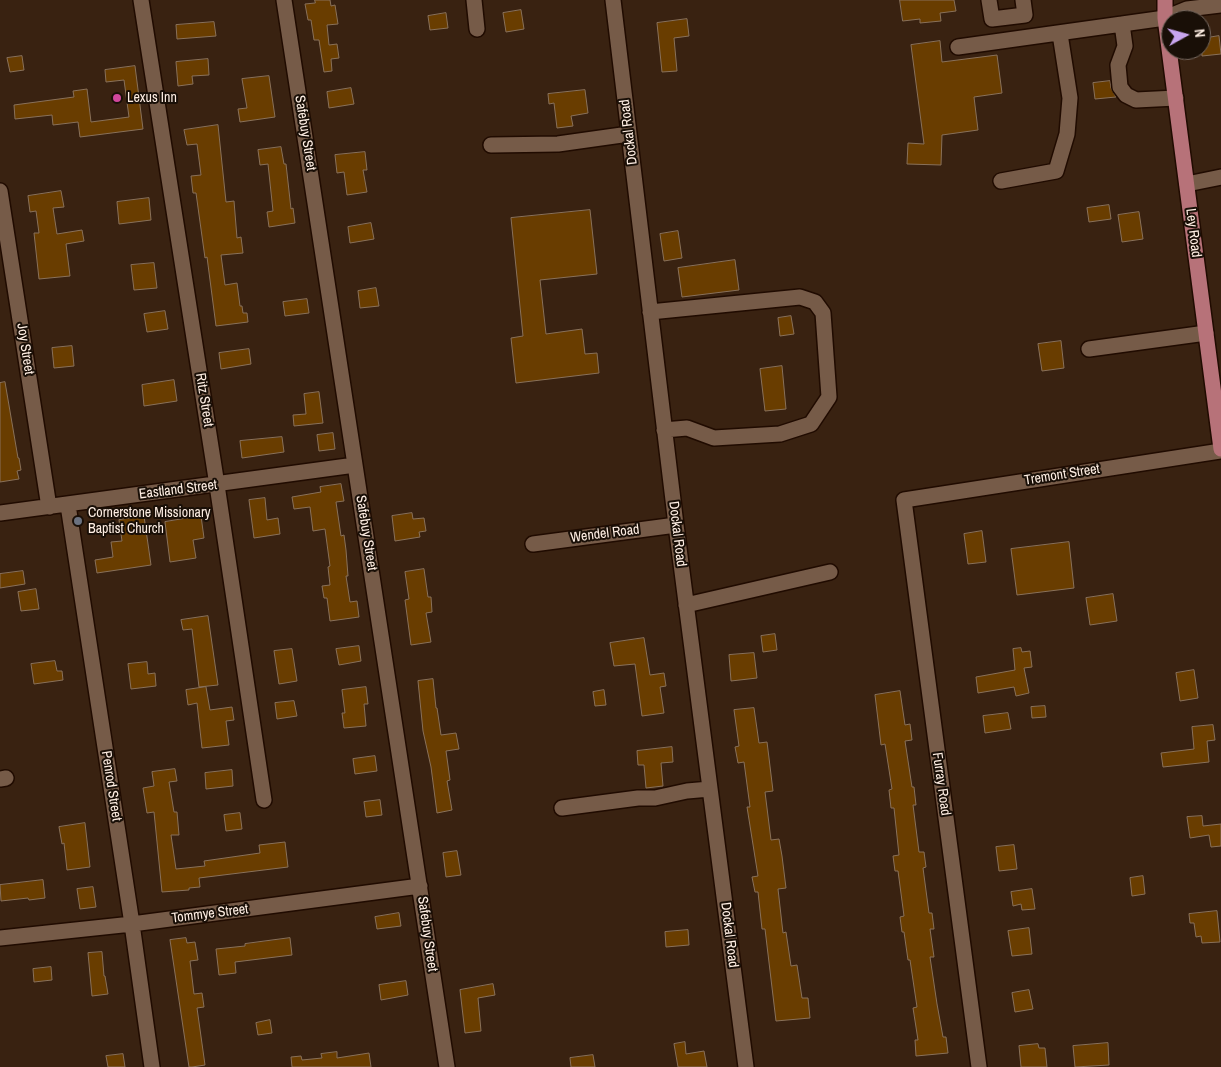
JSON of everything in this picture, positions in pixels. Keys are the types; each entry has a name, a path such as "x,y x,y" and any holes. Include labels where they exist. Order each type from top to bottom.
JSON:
{"main road":[{"name":"Ley Road","path":"1171,60 1221,450"}],"street":[{"name":"Ritz Street","path":"141,0 217,484 264,800"},
{"name":"Safebuy Street","path":"284,0 447,1067"},
{"path":"474,0 477,29"},
{"name":"Dockal Road","path":"613,0 664,430 746,1067"},
{"path":"989,0 992,19 1025,15 1023,0"},
{"path":"1185,10 1221,5"},
{"path":"958,47 1161,19"},
{"path":"1122,24 1125,46 1118,65 1120,86 1126,95 1136,100 1176,98"},
{"path":"1001,181 1056,171 1067,134 1070,98 1060,34"},
{"path":"491,145 558,144 629,134"},
{"path":"1187,184 1221,177"},
{"name":"Joy Street","path":"0,191 49,507"},
{"path":"650,312 800,297 815,302 823,313 829,398 811,424 780,434 714,438 687,428 664,430"},
{"path":"1089,349 1206,333"},
{"name":"Tremont Street","path":"904,500 1221,450"},
{"name":"Eastland Street","path":"0,513 356,465"},
{"name":"Furray Road","path":"904,500 979,1067"},
{"name":"Penrod Street","path":"68,505 152,1067"},
{"name":"Wendel Road","path":"533,544 676,526"},
{"path":"686,605 830,572"},
{"path":"562,808 638,798 655,798 687,791 710,789"},
{"name":"Tommye Street","path":"0,938 132,924 420,886"}],"building":[{"path":"315,0 330,0 331,6 335,5 338,24 327,25 329,45 337,44 339,58 331,59 332,71 324,72 319,40 314,40 311,20 308,20 305,4 315,3"},
{"path":"900,0 954,0 956,11 940,13 941,21 920,23 920,19 903,21"},
{"path":"521,10 524,29 506,32 503,13"},
{"path":"446,13 448,28 430,30 428,16"},
{"path":"687,19 689,36 674,38 677,71 662,72 657,23"},
{"path":"214,22 216,36 177,39 176,25"},
{"path":"1219,36 1221,54 1211,55 1211,37"},
{"path":"940,41 942,62 997,55 1002,93 974,97 978,130 942,135 941,165 907,164 908,143 924,144 911,45"},
{"path":"22,56 24,70 10,72 7,58"},
{"path":"208,59 209,75 192,76 193,84 178,86 176,62"},
{"path":"135,66 143,129 80,137 78,122 53,125 52,115 15,119 14,105 74,97 73,91 87,89 91,122 129,117 124,80 106,82 105,70"},
{"path":"269,76 275,117 240,122 238,109 247,108 242,79"},
{"path":"1110,81 1111,88 1116,97 1095,99 1093,83"},
{"path":"351,88 354,104 329,108 327,92"},
{"path":"585,90 588,113 571,116 573,126 557,128 554,103 549,104 548,94"},
{"path":"218,125 226,202 234,201 237,238 241,237 243,253 221,255 225,285 237,283 240,306 242,306 243,313 247,313 248,322 216,326 207,257 205,258 196,193 193,193 191,176 201,175 197,144 187,145 184,130"},
{"path":"281,147 284,164 286,164 291,209 293,208 295,223 269,227 267,212 273,211 268,164 260,165 258,150"},
{"path":"365,152 367,170 363,170 367,192 347,195 344,172 337,173 335,155"},
{"path":"61,191 64,207 53,208 57,234 82,230 84,241 66,244 70,276 39,279 34,233 39,233 36,211 30,212 28,196"},
{"path":"149,198 151,220 119,224 117,202"},
{"path":"1109,205 1111,219 1089,222 1087,208"},
{"path":"590,210 597,274 540,280 546,334 582,329 585,354 597,353 599,373 516,383 511,338 523,336 511,218"},
{"path":"1139,212 1143,239 1122,242 1118,215"},
{"path":"371,223 374,239 350,243 348,227"},
{"path":"678,231 682,258 664,261 660,234"},
{"path":"735,260 739,290 682,297 678,268"},
{"path":"154,263 157,288 134,290 131,265"},
{"path":"376,288 379,306 360,308 358,291"},
{"path":"307,299 309,313 285,316 283,302"},
{"path":"165,311 168,329 147,332 144,314"},
{"path":"791,316 794,334 780,336 778,318"},
{"path":"1061,341 1064,368 1042,371 1038,344"},
{"path":"72,346 74,366 54,368 52,348"},
{"path":"249,349 251,364 221,369 219,353"},
{"path":"782,366 786,409 765,411 760,369"},
{"path":"174,380 177,401 144,406 142,385"},
{"path":"5,382 21,470 17,471 19,479 0,482 0,383"},
{"path":"319,392 323,423 294,426 293,415 306,414 304,394"},
{"path":"333,433 335,449 319,451 317,435"},
{"path":"282,437 284,452 242,458 240,441"},
{"path":"341,484 344,501 336,502 341,536 344,535 348,576 346,576 350,602 357,601 359,617 330,621 327,598 324,598 322,586 330,585 328,567 330,566 325,529 313,531 310,507 294,509 292,497 321,492 320,487"},
{"path":"265,498 267,520 278,518 280,534 254,538 249,500"},
{"path":"412,513 413,519 424,518 426,531 419,532 420,537 395,541 392,516"},
{"path":"144,516 151,565 97,573 95,560 113,557 111,542 122,541 119,520"},
{"path":"201,516 204,538 193,540 196,558 170,562 165,522"},
{"path":"982,531 986,562 968,564 964,534"},
{"path":"1069,542 1074,588 1017,595 1011,549"},
{"path":"424,569 428,597 431,597 432,612 426,613 431,642 411,645 405,600 409,599 405,572"},
{"path":"23,571 25,584 0,588 0,574"},
{"path":"36,589 39,609 21,611 18,592"},
{"path":"1113,594 1117,621 1090,625 1086,598"},
{"path":"208,616 218,685 199,687 192,629 183,630 181,620"},
{"path":"775,634 777,650 763,652 761,636"},
{"path":"644,638 650,675 664,673 666,686 660,687 664,713 642,716 635,664 614,666 610,643"},
{"path":"359,646 361,661 339,665 336,649"},
{"path":"1021,648 1022,652 1030,651 1032,667 1024,668 1029,693 1016,696 1014,687 978,693 976,677 1015,670 1013,649"},
{"path":"292,649 297,681 279,684 274,651"},
{"path":"754,653 757,678 731,681 729,655"},
{"path":"55,661 57,671 62,671 63,680 34,684 31,664"},
{"path":"147,662 148,674 155,673 156,686 131,689 128,664"},
{"path":"1194,670 1198,698 1180,701 1176,673"},
{"path":"433,679 441,735 456,733 459,749 446,751 450,780 447,781 452,810 437,813 431,767 423,731 418,681"},
{"path":"206,687 210,710 232,707 234,720 226,721 229,745 202,748 197,703 188,705 186,690"},
{"path":"366,687 368,704 364,704 366,726 344,728 342,713 345,713 342,690"},
{"path":"604,690 606,705 595,706 593,692"},
{"path":"900,691 905,725 910,724 912,740 905,741 912,787 914,787 916,805 913,805 919,852 924,852 926,867 923,868 929,913 932,913 934,929 930,929 934,957 930,957 943,1037 946,1037 948,1053 916,1056 915,1040 918,1040 913,1008 917,1007 910,960 908,960 904,932 902,932 900,917 904,916 898,871 895,871 893,856 899,855 894,808 891,808 889,790 892,789 885,744 881,745 875,695"},
{"path":"294,701 297,716 277,719 275,703"},
{"path":"1045,706 1046,717 1032,718 1031,707"},
{"path":"754,708 759,743 767,742 773,791 765,792 771,840 779,839 782,856 786,888 778,889 783,933 786,932 791,966 797,965 802,998 808,998 810,1018 776,1021 765,929 762,929 758,892 755,892 752,877 758,876 747,807 750,807 744,762 738,763 735,747 739,746 734,710"},
{"path":"1008,713 1011,729 985,733 983,716"},
{"path":"1213,725 1215,740 1207,741 1209,762 1163,767 1161,753 1194,749 1192,727"},
{"path":"672,747 673,762 661,763 663,786 646,788 644,765 638,765 637,751"},
{"path":"375,756 377,771 355,774 353,759"},
{"path":"175,769 177,781 169,782 174,812 177,812 179,835 171,835 176,869 205,866 204,861 260,853 259,845 285,842 288,867 199,878 200,887 189,888 189,890 162,892 154,812 147,813 143,788 154,786 152,772"},
{"path":"232,770 233,786 206,789 205,773"},
{"path":"380,800 382,815 366,817 364,802"},
{"path":"240,813 242,829 226,831 224,815"},
{"path":"1202,816 1203,826 1221,824 1221,846 1211,847 1209,835 1190,838 1187,817"},
{"path":"85,823 90,867 67,870 64,843 62,844 59,827"},
{"path":"1014,845 1017,869 999,871 996,847"},
{"path":"457,851 461,875 446,877 443,853"},
{"path":"1143,876 1145,894 1132,896 1130,878"},
{"path":"43,880 45,898 1,901 0,885"},
{"path":"93,887 96,907 80,909 77,889"},
{"path":"1032,889 1035,909 1022,910 1021,904 1013,906 1011,892"},
{"path":"1217,911 1220,942 1202,943 1201,936 1196,937 1194,923 1190,923 1189,914"},
{"path":"399,913 401,926 377,929 375,917"},
{"path":"1029,928 1032,954 1012,956 1008,931"},
{"path":"688,930 689,945 666,947 665,932"},
{"path":"186,938 187,943 195,942 198,960 190,961 194,994 202,993 204,1007 197,1008 205,1065 192,1067 189,1067 170,940"},
{"path":"290,938 292,955 235,962 236,973 219,975 216,949"},
{"path":"102,952 108,994 92,996 88,953"},
{"path":"51,967 52,980 34,982 33,969"},
{"path":"406,981 408,995 381,1000 379,985"},
{"path":"493,984 495,995 478,998 481,1031 465,1033 460,990"},
{"path":"1029,990 1033,1009 1015,1012 1012,993"},
{"path":"270,1020 272,1033 258,1035 256,1023"},
{"path":"685,1042 686,1054 704,1051 707,1067 678,1067 674,1044"},
{"path":"1108,1043 1109,1065 1075,1067 1073,1046"},
{"path":"1038,1044 1039,1048 1045,1048 1047,1067 1021,1067 1019,1046"},
{"path":"337,1052 337,1058 369,1053 371,1067 292,1067 291,1057 301,1056 302,1060 322,1058 321,1054"},
{"path":"123,1054 125,1067 108,1067 106,1056"},
{"path":"593,1055 595,1067 571,1067 570,1058"}],"place":[{"name":"Lexus Inn","path":"117,98"},
{"name":"Cornerstone Missionary Baptist Church","path":"78,521"}]}
